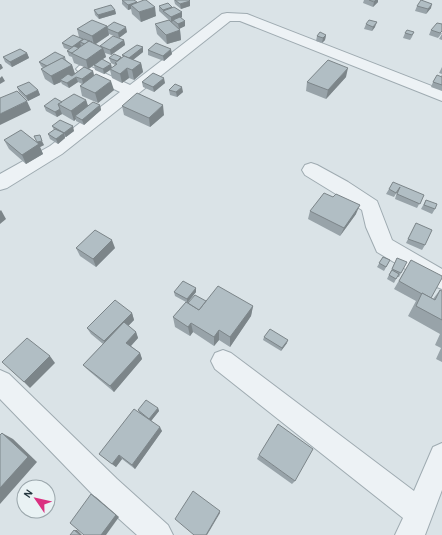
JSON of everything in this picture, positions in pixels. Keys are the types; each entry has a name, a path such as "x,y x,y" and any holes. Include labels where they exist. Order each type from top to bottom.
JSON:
{"street":[{"path":"0,183 56,150 223,19 232,16 242,17 442,96"},
{"path":"84,69 131,91"},
{"path":"311,170 370,206 376,227 384,246 442,280"},
{"path":"224,361 414,524 442,456"},
{"path":"0,382 107,489 158,535"}],"building":[{"path":"122,0 134,0 137,2 128,5"},
{"path":"144,0 155,7 139,12 131,5"},
{"path":"175,0 189,0 190,1 180,4"},
{"path":"421,0 432,4 428,9 417,6"},
{"path":"168,3 172,7 163,10 159,6"},
{"path":"111,5 115,10 98,15 94,10"},
{"path":"174,7 182,12 171,17 163,11"},
{"path":"180,17 185,21 178,24 173,20"},
{"path":"92,20 107,26 92,36 77,29"},
{"path":"169,20 180,30 166,35 155,24"},
{"path":"369,20 377,22 373,27 366,24"},
{"path":"114,22 126,27 118,33 108,29 107,27"},
{"path":"437,23 442,24 442,31 440,33 431,30"},
{"path":"407,30 414,32 412,35 405,33"},
{"path":"320,32 326,35 323,38 317,36"},
{"path":"73,35 83,39 72,47 62,43"},
{"path":"113,36 124,40 110,50 100,46"},
{"path":"84,39 92,42 89,41 85,44 80,42"},
{"path":"89,41 103,48 86,60 71,53"},
{"path":"156,43 171,49 163,56 148,50"},
{"path":"137,45 143,47 129,58 122,55"},
{"path":"74,46 79,48 72,53 67,51"},
{"path":"20,49 27,53 10,62 3,57"},
{"path":"55,52 65,57 47,66 39,62"},
{"path":"114,54 121,57 117,61 109,58"},
{"path":"124,56 141,63 132,70 127,68 120,74 110,69 117,64 115,63"},
{"path":"62,58 72,65 51,76 41,69"},
{"path":"102,59 111,64 103,69 94,65"},
{"path":"328,60 348,68 328,90 307,82"},
{"path":"84,67 93,71 82,79 76,77 67,83 60,80 68,74 72,76"},
{"path":"153,73 164,78 153,87 142,82"},
{"path":"96,74 111,81 95,93 80,86"},
{"path":"437,75 442,77 442,85 433,82"},
{"path":"29,82 38,90 26,96 17,87"},
{"path":"175,84 182,87 176,92 169,90"},
{"path":"17,91 27,101 0,114 0,98"},
{"path":"137,93 163,105 149,118 122,106"},
{"path":"74,94 86,100 71,111 58,104"},
{"path":"55,98 62,102 58,104 60,109 55,112 44,106"},
{"path":"93,102 100,105 82,120 75,116"},
{"path":"60,120 73,126 64,133 52,126"},
{"path":"55,129 64,133 56,139 48,134"},
{"path":"21,130 39,144 22,155 4,140"},
{"path":"40,135 42,141 37,142 34,136"},
{"path":"393,182 424,195 420,204 397,194 400,187 396,193 389,189"},
{"path":"324,193 333,197 336,194 360,205 344,228 310,211"},
{"path":"426,200 437,204 435,209 424,205"},
{"path":"416,223 432,230 425,245 408,239"},
{"path":"95,230 112,240 93,259 76,248"},
{"path":"383,257 390,260 386,267 379,263"},
{"path":"397,258 407,262 401,273 392,269"},
{"path":"411,260 442,276 431,298 399,281"},
{"path":"392,270 399,274 396,279 389,275"},
{"path":"183,281 196,288 187,299 174,292"},
{"path":"218,286 253,306 230,337 219,330 214,337 191,323 188,327 173,317 186,302 199,310"},
{"path":"440,290 442,291 442,320 416,306 422,293 435,300"},
{"path":"195,295 206,301 199,310 188,303"},
{"path":"115,300 132,313 104,341 87,328"},
{"path":"124,322 136,332 126,343 140,353 110,386 83,365"},
{"path":"270,329 288,340 282,348 264,337"},
{"path":"27,338 50,356 24,382 2,362"},
{"path":"146,400 158,408 149,419 138,410"},
{"path":"134,409 160,427 132,465 119,455 112,464 99,454"},
{"path":"278,424 313,449 295,481 259,455"},
{"path":"2,433 28,457 0,488 0,435"},
{"path":"193,491 220,511 206,535 194,535 175,519"},
{"path":"91,494 116,515 101,535 84,535 70,523"},
{"path":"74,530 80,535 70,535"}]}
